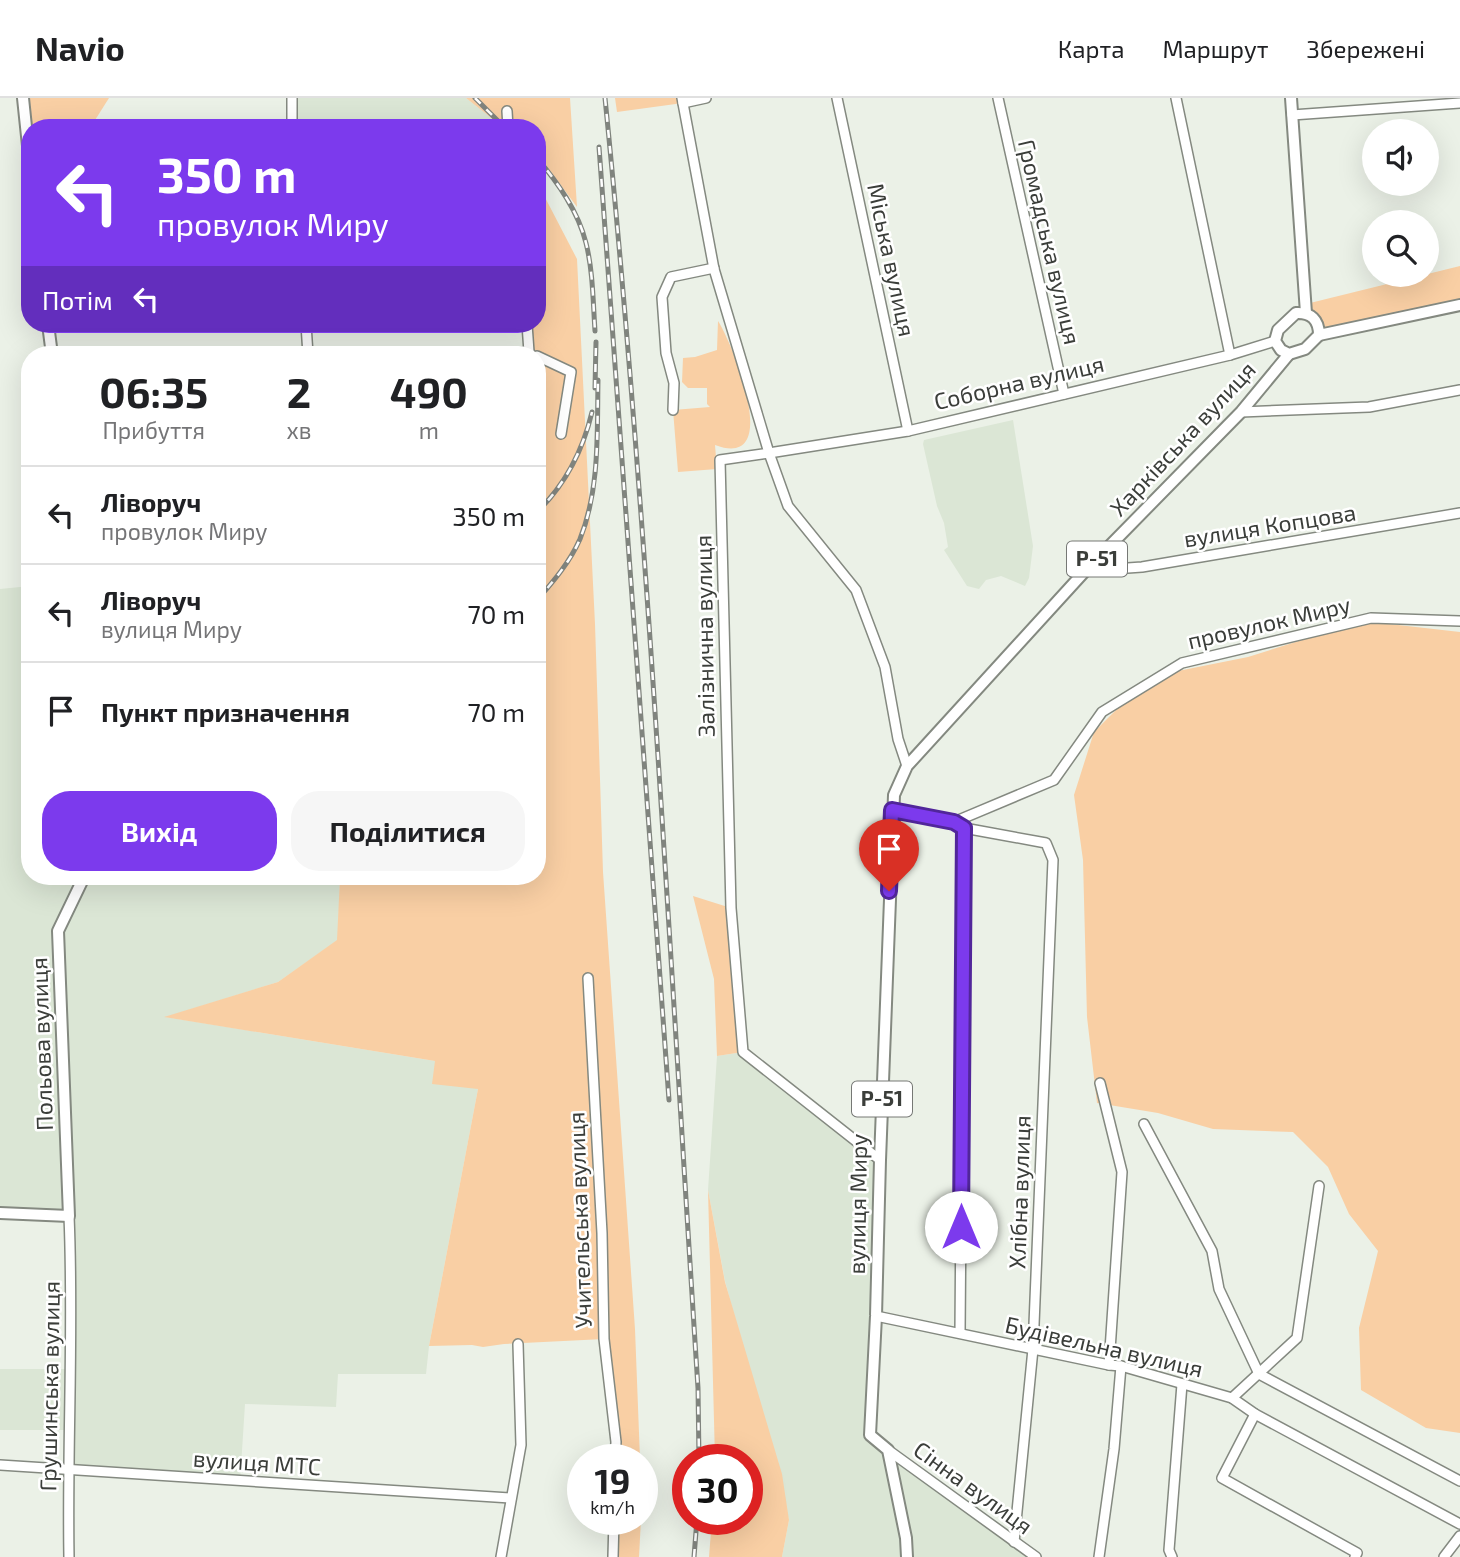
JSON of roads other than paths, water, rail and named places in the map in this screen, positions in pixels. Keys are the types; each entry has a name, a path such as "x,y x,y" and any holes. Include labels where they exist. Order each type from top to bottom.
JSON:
{"main road":[{"path":"23,98 25,119"},
{"path":"1291,98 1306,313"},
{"path":"1289,354 1281,350 1275,341 1278,330 1296,313 1306,313 1314,317 1319,326 1319,335 1460,305"},
{"name":"Р-51","path":"1289,354 1305,349 1319,335"},
{"name":"Харківська вулиця","path":"906,766 1085,571 1241,412 1289,354"},
{"name":"вулиця Миру","path":"888,1450 870,1435 892,810 894,795 906,766"},
{"name":"Польова вулиця","path":"69,1216 58,931 80,885"},
{"path":"0,1213 69,1216"},
{"path":"888,1450 908,1557"}],"street":[{"path":"292,98 292,119"},
{"path":"706,98 683,100 714,268 769,453 788,506 856,590 885,667 898,739 906,766"},
{"name":"Міська вулиця","path":"837,98 908,431"},
{"name":"Громадська вулиця","path":"998,98 1064,394"},
{"path":"1176,98 1230,355"},
{"path":"1292,115 1460,103"},
{"path":"507,111 507,119"},
{"path":"673,410 674,383 666,353 662,297 671,277 714,268"},
{"name":"Соборна вулиця","path":"769,453 908,431 1230,355 1275,341"},
{"path":"546,361 571,372 561,434"},
{"path":"1241,412 1369,407 1460,390"},
{"name":"Залізнична вулиця","path":"769,453 720,460 732,908 743,1052 880,1160"},
{"name":"вулиця Копцова","path":"1085,571 1142,567 1460,513"},
{"name":"провулок Миру","path":"954,822 1054,780 1102,712 1182,663 1371,618 1460,621"},
{"path":"892,810 954,822 964,828 960,1334"},
{"name":"Хлібна вулиця","path":"964,828 1046,844 1053,860 1033,1349 1014,1542"},
{"name":"Учительська вулиця","path":"588,978 602,1233 604,1339 616,1444"},
{"path":"1100,1083 1122,1172 1109,1365"},
{"path":"1144,1124 1212,1251 1219,1289 1259,1374 1460,1481"},
{"path":"1232,1398 1297,1338 1319,1186"},
{"name":"Грушинська вулиця","path":"69,1216 69,1557"},
{"name":"Будівельна вулиця","path":"876,1316 1121,1366 1232,1398 1460,1524"},
{"path":"501,1557 521,1445 518,1344"},
{"path":"1099,1557 1114,1449 1121,1366"},
{"path":"1172,1557 1169,1550 1182,1384"},
{"path":"1255,1413 1222,1478 1357,1553 1355,1557"},
{"name":"Сінна вулиця","path":"888,1450 1036,1557"},
{"name":"вулиця МТС","path":"0,1465 511,1498"},
{"path":"613,1557 614,1535"},
{"path":"1444,1557 1460,1536"}],"railway":[{"path":"475,98 496,119"},
{"path":"605,98 634,420 657,743 698,1388 699,1444"},
{"path":"599,147 669,1100"},
{"path":"546,169 578,220 586,243 595,331"},
{"path":"595,388 596,342"},
{"path":"546,590 580,539 591,500 596,460 598,380"},
{"path":"546,503 572,466 584,440 592,412"},
{"path":"694,1557 696,1535"}]}
